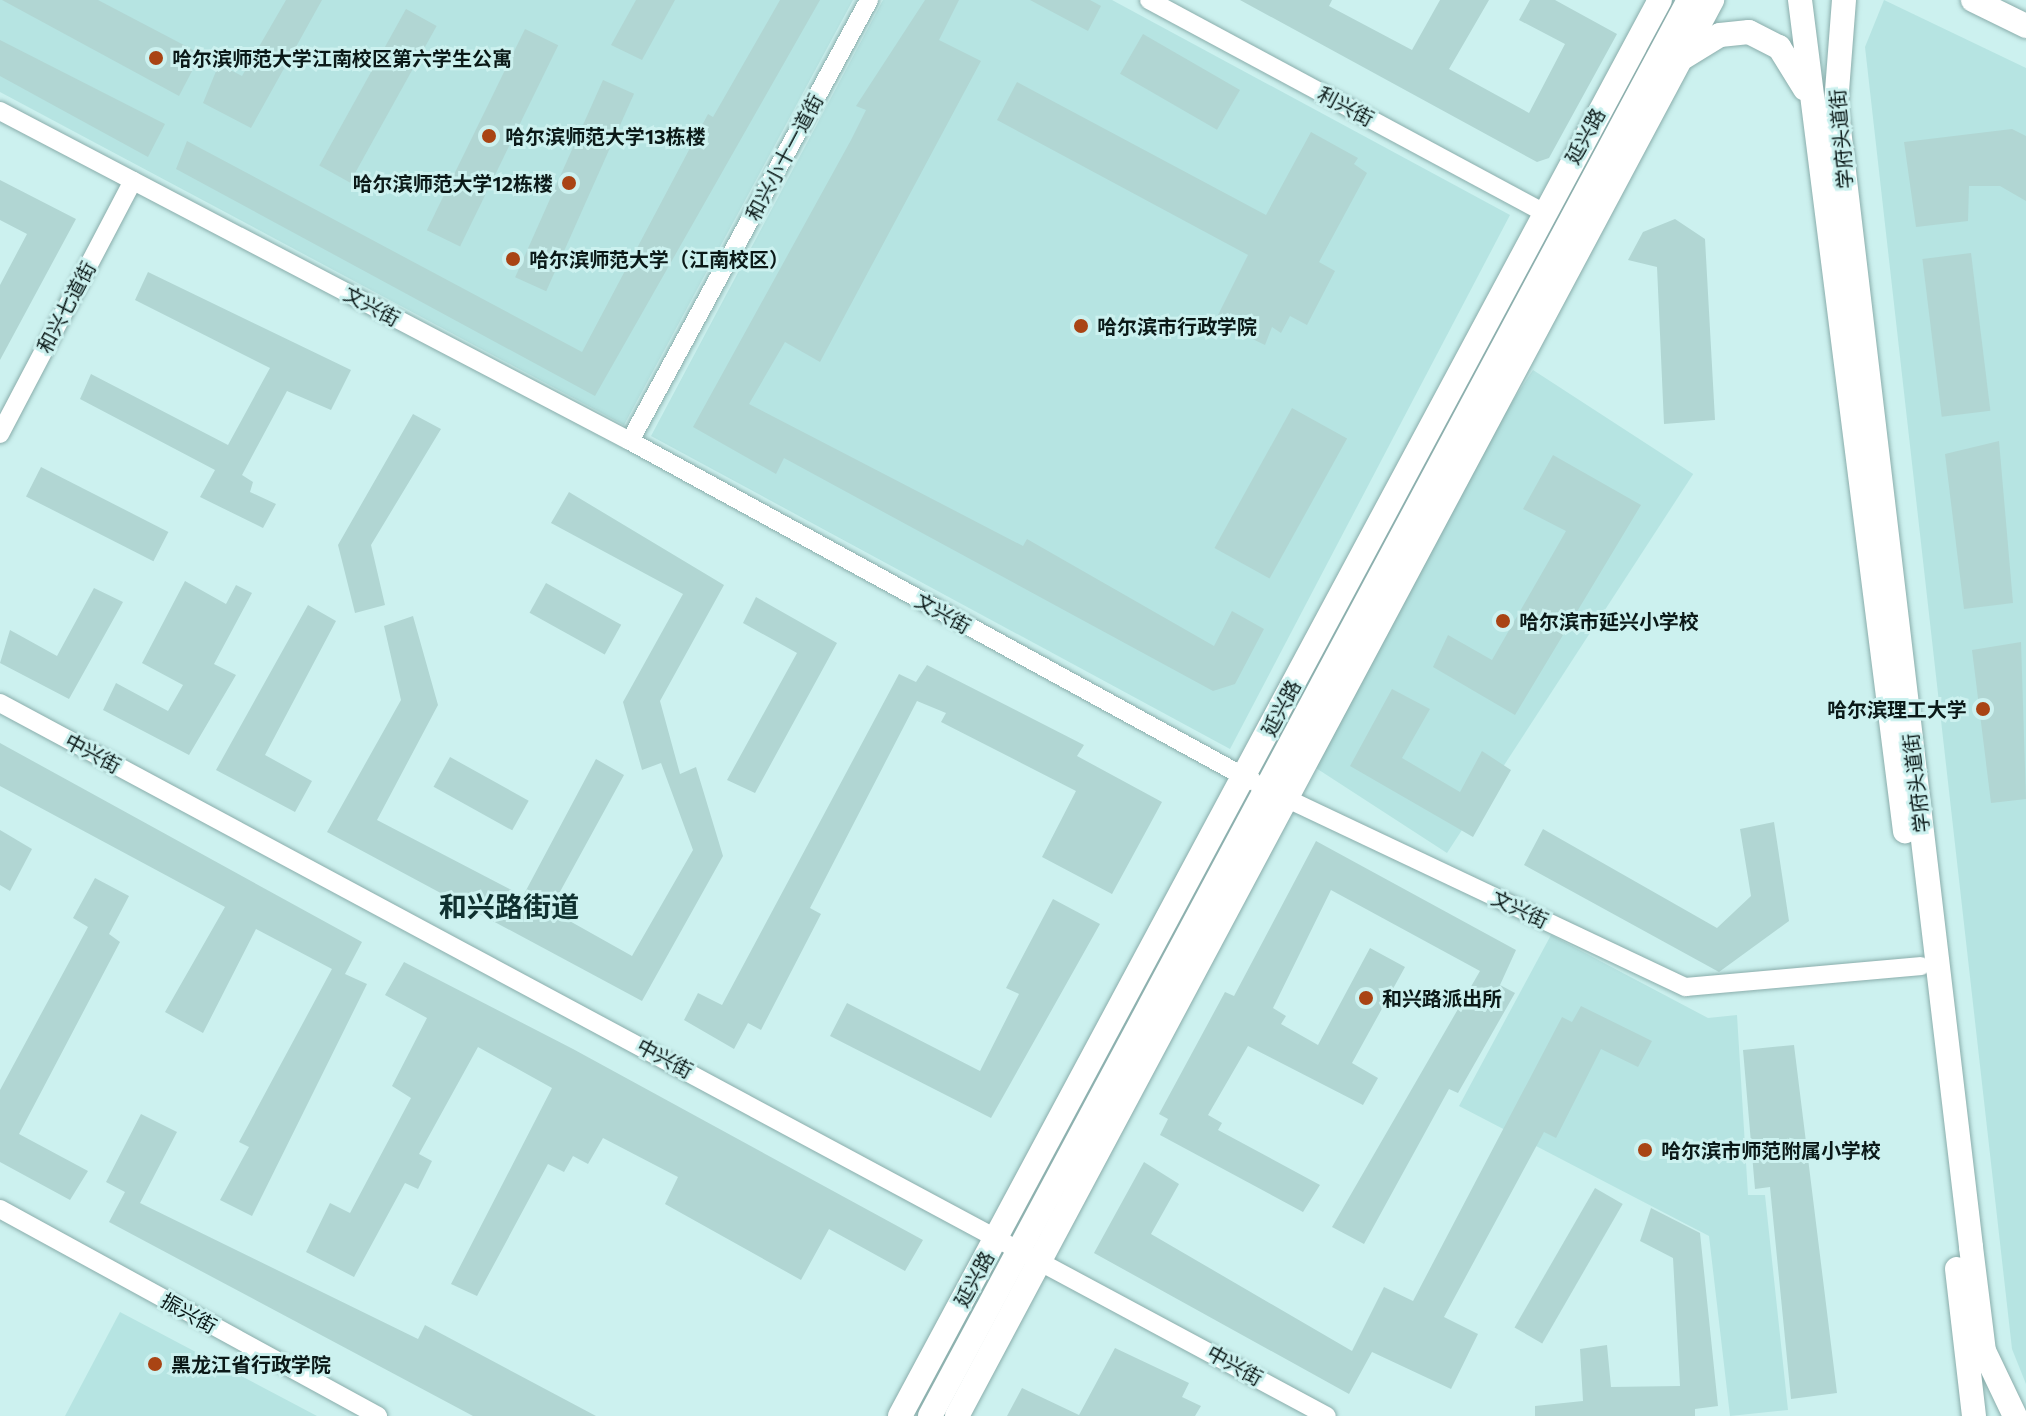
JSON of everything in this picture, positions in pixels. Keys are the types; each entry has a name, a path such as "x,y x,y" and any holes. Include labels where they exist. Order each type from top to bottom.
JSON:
{"main road":[{"name":"延兴路","path":"900,1416 1245,777 1543,212 1660,0"},
{"path":"1278,795 1689,0"},
{"path":"957,1416 1032,1253 1712,0"},
{"name":"学府头道街","path":"1800,0 1974,1416"},
{"name":"学府头道街","path":"1844,0 1836,104 1973,1262 1984,1351 2015,1416"},
{"path":"1973,0 2026,26"},
{"path":"1682,58 1734,30 1762,36 1792,64 1815,118"},
{"path":"930,1416 1032,1253"}],"street":[{"name":"和兴小十一道街","path":"630,441 869,0"},
{"name":"利兴街","path":"1149,0 1543,212"},
{"name":"文兴街","path":"0,111 630,441 1278,795 1686,987 1921,966"},
{"name":"和兴七道街","path":"0,434 133,181"},
{"name":"中兴街","path":"0,703 1032,1253 1327,1416"},
{"name":"振兴街","path":"0,1209 378,1416"}],"shaded area":[{"name":"哈尔滨师范大学（江南校区）","path":"0,0 853,0 624,425 0,92"},
{"name":"哈尔滨市行政学院","path":"883,0 1112,0 1510,215 1230,749 651,436"},
{"name":"哈尔滨理工大学","path":"1884,0 2026,68 2026,1384 2012,1349 1865,47"},
{"name":"哈尔滨市延兴小学校","path":"1533,370 1693,474 1447,853 1287,749"},
{"name":"哈尔滨市师范附属小学校","path":"1551,935 1708,1018 1737,1015 1748,1195 1765,1195 1788,1410 1730,1416 1709,1236 1459,1106"},
{"name":"黑龙江省行政学院","path":"120,1312 317,1416 65,1416"}],"building":[{"name":"哈尔滨师范大学江南校区第六学生公寓","path":"2,0 98,0 201,54 179,96"},
{"path":"286,0 322,0 251,128 203,103 219,64 242,76"},
{"path":"636,0 675,0 642,60 611,45"},
{"path":"780,0 820,0 595,396 176,169 187,141 582,352 708,114 713,117"},
{"path":"925,0 959,0 939,40 981,61 820,362 785,342 749,404 1023,546 1027,539 1214,646 1232,611 1264,629 1235,684 1213,691 784,458 776,474 693,427 851,140 866,110 856,106"},
{"path":"1030,0 1090,0 1101,6 1088,31"},
{"path":"1240,0 1332,0 1329,6 1412,50 1440,0 1489,0 1449,69 1529,113 1565,44 1519,20 1530,0 1555,0 1617,34 1549,158 1537,162"},
{"path":"406,9 437,26 350,183 319,166"},
{"name":"哈尔滨师范大学13栋楼","path":"525,29 558,45 460,247 427,230"},
{"path":"1143,34 1240,90 1217,130 1120,74"},
{"path":"0,40 165,124 148,157 0,76"},
{"name":"哈尔滨师范大学12栋楼","path":"603,80 634,94 546,291 515,277"},
{"path":"1017,82 1266,215 1311,132 1358,158 1354,164 1367,173 1319,262 1335,271 1307,325 1290,316 1281,333 1272,327 1265,345 1215,321 1248,255 997,120"},
{"path":"2012,129 2026,136 2026,201 2000,186 1969,186 1968,221 1916,227 1904,142"},
{"path":"0,180 76,219 0,360 0,285 27,234 0,220"},
{"path":"1675,219 1705,239 1715,420 1664,424 1657,267 1628,260 1643,232"},
{"path":"1971,253 1990,411 1942,417 1922,259"},
{"path":"148,272 351,370 331,410 287,391 242,475 253,482 250,492 276,504 263,528 200,497 215,470 80,399 91,374 228,445 270,368 135,300"},
{"path":"1292,408 1347,439 1270,578 1214,548"},
{"path":"413,414 441,429 371,545 385,605 355,613 338,545"},
{"path":"1999,441 2013,603 1964,609 1945,454"},
{"path":"1553,455 1641,505 1515,715 1433,667 1448,635 1492,660 1566,531 1523,509"},
{"path":"41,467 168,532 153,561 26,496"},
{"path":"569,492 724,585 660,701 680,774 696,767 723,856 642,1001 327,832 401,700 384,626 413,616 438,705 377,820 523,896 596,759 624,775 550,910 632,956 693,850 661,763 642,770 623,702 683,594 551,523"},
{"path":"185,581 226,604 236,585 252,593 214,664 236,675 189,755 103,710 116,683 168,711 183,685 142,663"},
{"path":"546,583 621,625 605,654 530,613"},
{"path":"94,588 123,602 69,699 0,663 10,630 57,656"},
{"path":"756,597 837,643 755,793 727,780 797,653 743,623"},
{"path":"308,605 336,621 265,755 312,781 295,812 216,770"},
{"path":"2021,642 2026,799 1991,803 1972,650"},
{"path":"927,665 1084,745 1077,756 1162,802 1112,894 1042,857 1076,791 941,722 946,713 917,701 810,908 821,914 761,1030 748,1023 734,1049 684,1020 698,993 722,1005 899,674 916,682"},
{"path":"1392,689 1430,709 1402,758 1460,792 1482,751 1511,770 1473,837 1350,766"},
{"path":"0,743 362,942 345,974 367,984 252,1216 220,1200 249,1147 239,1142 332,969 256,929 203,1033 165,1012 225,907 0,786"},
{"path":"450,757 529,801 512,830 434,787"},
{"path":"1774,822 1789,921 1719,972 1524,865 1543,829 1717,928 1751,896 1740,829"},
{"path":"0,830 32,849 10,891 0,885"},
{"path":"1316,841 1516,950 1500,985 1515,993 1458,1093 1449,1089 1364,1244 1332,1227 1480,971 1331,890 1273,1008 1286,1016 1281,1024 1318,1045 1370,948 1405,967 1352,1063 1378,1078 1363,1105 1248,1046 1208,1115 1222,1123 1218,1130 1320,1185 1303,1212 1160,1135 1168,1119 1159,1114 1225,992 1234,996"},
{"path":"95,878 129,896 109,934 120,942 19,1134 88,1171 70,1200 0,1162 0,1090 88,927 73,918"},
{"path":"1053,899 1100,924 991,1118 830,1036 847,1003 980,1071 1019,994 1006,988"},
{"path":"404,962 573,1049 923,1240 905,1271 829,1229 801,1280 665,1204 678,1177 603,1138 588,1164 573,1156 564,1172 548,1164 477,1296 451,1284 552,1088 478,1047 419,1154 432,1161 418,1189 405,1183 354,1277 306,1252 330,1203 350,1213 411,1098 392,1086 427,1018 385,995"},
{"path":"1581,1006 1652,1041 1638,1067 1601,1049 1556,1138 1544,1132 1444,1317 1478,1334 1451,1389 1372,1352 1349,1394 1094,1253 1144,1162 1179,1184 1151,1234 1352,1351 1384,1287 1413,1301 1562,1017 1572,1022"},
{"path":"1794,1045 1837,1393 1791,1399 1770,1187 1755,1189 1743,1050"},
{"path":"141,1114 177,1132 140,1203 418,1339 425,1325 596,1416 473,1416 109,1222 125,1192 106,1182"},
{"path":"1595,1188 1623,1204 1542,1343 1514,1327"},
{"path":"1651,1208 1700,1233 1718,1406 1695,1409 1695,1416 1535,1416 1535,1406 1583,1401 1580,1349 1607,1345 1611,1387 1680,1386 1673,1258 1640,1241"},
{"path":"1115,1348 1189,1383 1182,1397 1201,1406 1195,1416 1007,1416 1022,1388 1079,1415"}],"place":[{"name":"哈尔滨师范大学江南校区第六学生公寓","path":"156,58"},
{"name":"哈尔滨师范大学13栋楼","path":"489,136"},
{"name":"哈尔滨师范大学12栋楼","path":"569,183"},
{"name":"哈尔滨师范大学（江南校区）","path":"513,259"},
{"name":"哈尔滨市行政学院","path":"1081,326"},
{"name":"哈尔滨市延兴小学校","path":"1503,621"},
{"name":"哈尔滨理工大学","path":"1983,709"},
{"name":"和兴路派出所","path":"1366,998"},
{"name":"哈尔滨市师范附属小学校","path":"1645,1150"},
{"name":"黑龙江省行政学院","path":"155,1364"}],"district":[{"name":"和兴路街道","path":"509,906"}]}
